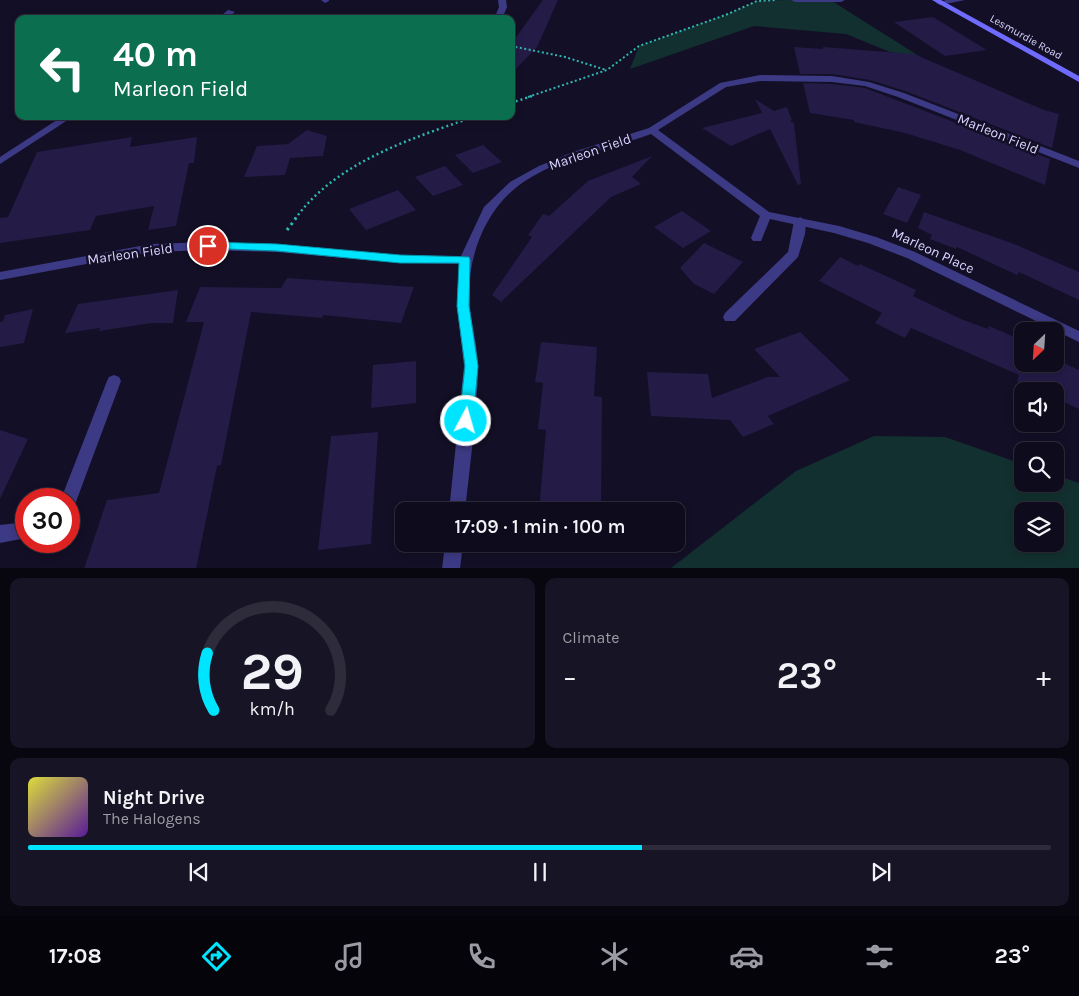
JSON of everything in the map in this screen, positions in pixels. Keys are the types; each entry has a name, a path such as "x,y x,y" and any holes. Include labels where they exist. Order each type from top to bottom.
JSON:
{"street":[{"path":"500,15 503,7 502,0"},
{"path":"796,0 841,0"},
{"path":"938,1 962,0"},
{"name":"Lesmurdie Road","path":"938,1 1079,79"},
{"path":"227,15 231,12"},
{"name":"Marleon Field","path":"0,276 151,248 208,246 277,248 400,259 465,260 488,209 514,184 552,164 652,130 723,85 760,78 832,79 866,84 901,95 1079,165"},
{"path":"0,161 64,120"},
{"name":"Marleon Place","path":"652,130 766,216 800,221 872,240 911,255 1079,337"},
{"path":"758,238 766,216"},
{"path":"730,317 794,254 800,234 800,221"},
{"path":"458,502 471,366 463,306 465,260"},
{"path":"72,488 114,381"},
{"path":"0,534 15,532"},
{"path":"451,568 453,552"}],"path":[{"path":"515,103 607,70 639,46 728,14 757,1 776,0"},
{"path":"515,47 565,57 607,70"},
{"path":"277,248 294,218 318,194 359,162 389,148 465,120"}],"green space":[{"path":"757,1 832,1 919,56 890,52 846,34 754,26 630,69 639,46 728,14"},
{"path":"874,436 945,437 1014,461 1014,492 1064,492 1064,478 1079,483 1079,568 671,568 796,471"}],"building":[{"path":"543,0 558,0 537,47 515,70 515,38"},
{"path":"933,17 987,50 945,56 894,22"},
{"path":"794,47 823,49 823,47 914,54 1044,110 1059,114 1052,148 905,91 870,80 832,74 800,74"},
{"path":"803,83 865,88 1050,159 1045,185 960,150 905,133 854,122 854,120 810,113"},
{"path":"755,99 774,111 787,107 792,120 790,121 794,123 801,184 798,185 770,129 731,146 702,128 762,113"},
{"path":"307,130 327,136 323,156 290,158 285,175 244,177 257,146 288,144"},
{"path":"132,137 130,147 197,137 194,163 189,163 176,226 148,230 154,206 96,216 90,230 0,243 0,218 8,217 37,152"},
{"path":"483,145 502,162 473,173 455,155"},
{"path":"652,156 632,177 641,184 611,197 501,302 492,295 532,237 528,235 543,214 549,216 588,181"},
{"path":"445,166 463,185 433,196 415,177"},
{"path":"898,187 921,195 907,223 883,214"},
{"path":"398,190 416,210 366,230 349,209"},
{"path":"682,211 711,231 683,248 654,227"},
{"path":"924,212 1014,244 1079,272 1079,300 1019,272 1017,275 957,247 956,249 930,239 932,235 918,228"},
{"path":"704,243 743,262 714,294 694,284 680,268"},
{"path":"840,257 858,266 860,264 916,290 913,296 961,319 988,329 989,326 1014,337 1014,372 1064,372 1064,363 1079,370 1079,409 1064,402 1064,382 1019,382 1017,381 1019,375 911,328 905,338 875,323 882,313 819,281"},
{"path":"287,278 414,287 401,323 323,315 322,318 251,312 221,465 217,466 196,568 84,568 107,500 159,493 204,322 186,322 200,287 281,288"},
{"path":"178,290 173,323 152,323 99,331 100,328 65,333 78,304"},
{"path":"33,309 24,343 0,347 0,322 3,321 5,315"},
{"path":"800,332 850,380 768,416 774,424 743,437 730,420 651,416 647,372 708,374 712,398 768,377 780,377 754,349"},
{"path":"541,342 597,347 594,396 602,397 601,502 540,502 546,430 538,429 543,383 535,382"},
{"path":"416,361 416,403 371,408 373,365"},
{"path":"0,430 28,439 0,499"},
{"path":"378,432 371,544 318,550 331,436"}],"route":[{"path":"208,246 277,248 400,259 465,260 463,306 471,366 466,421"}]}
